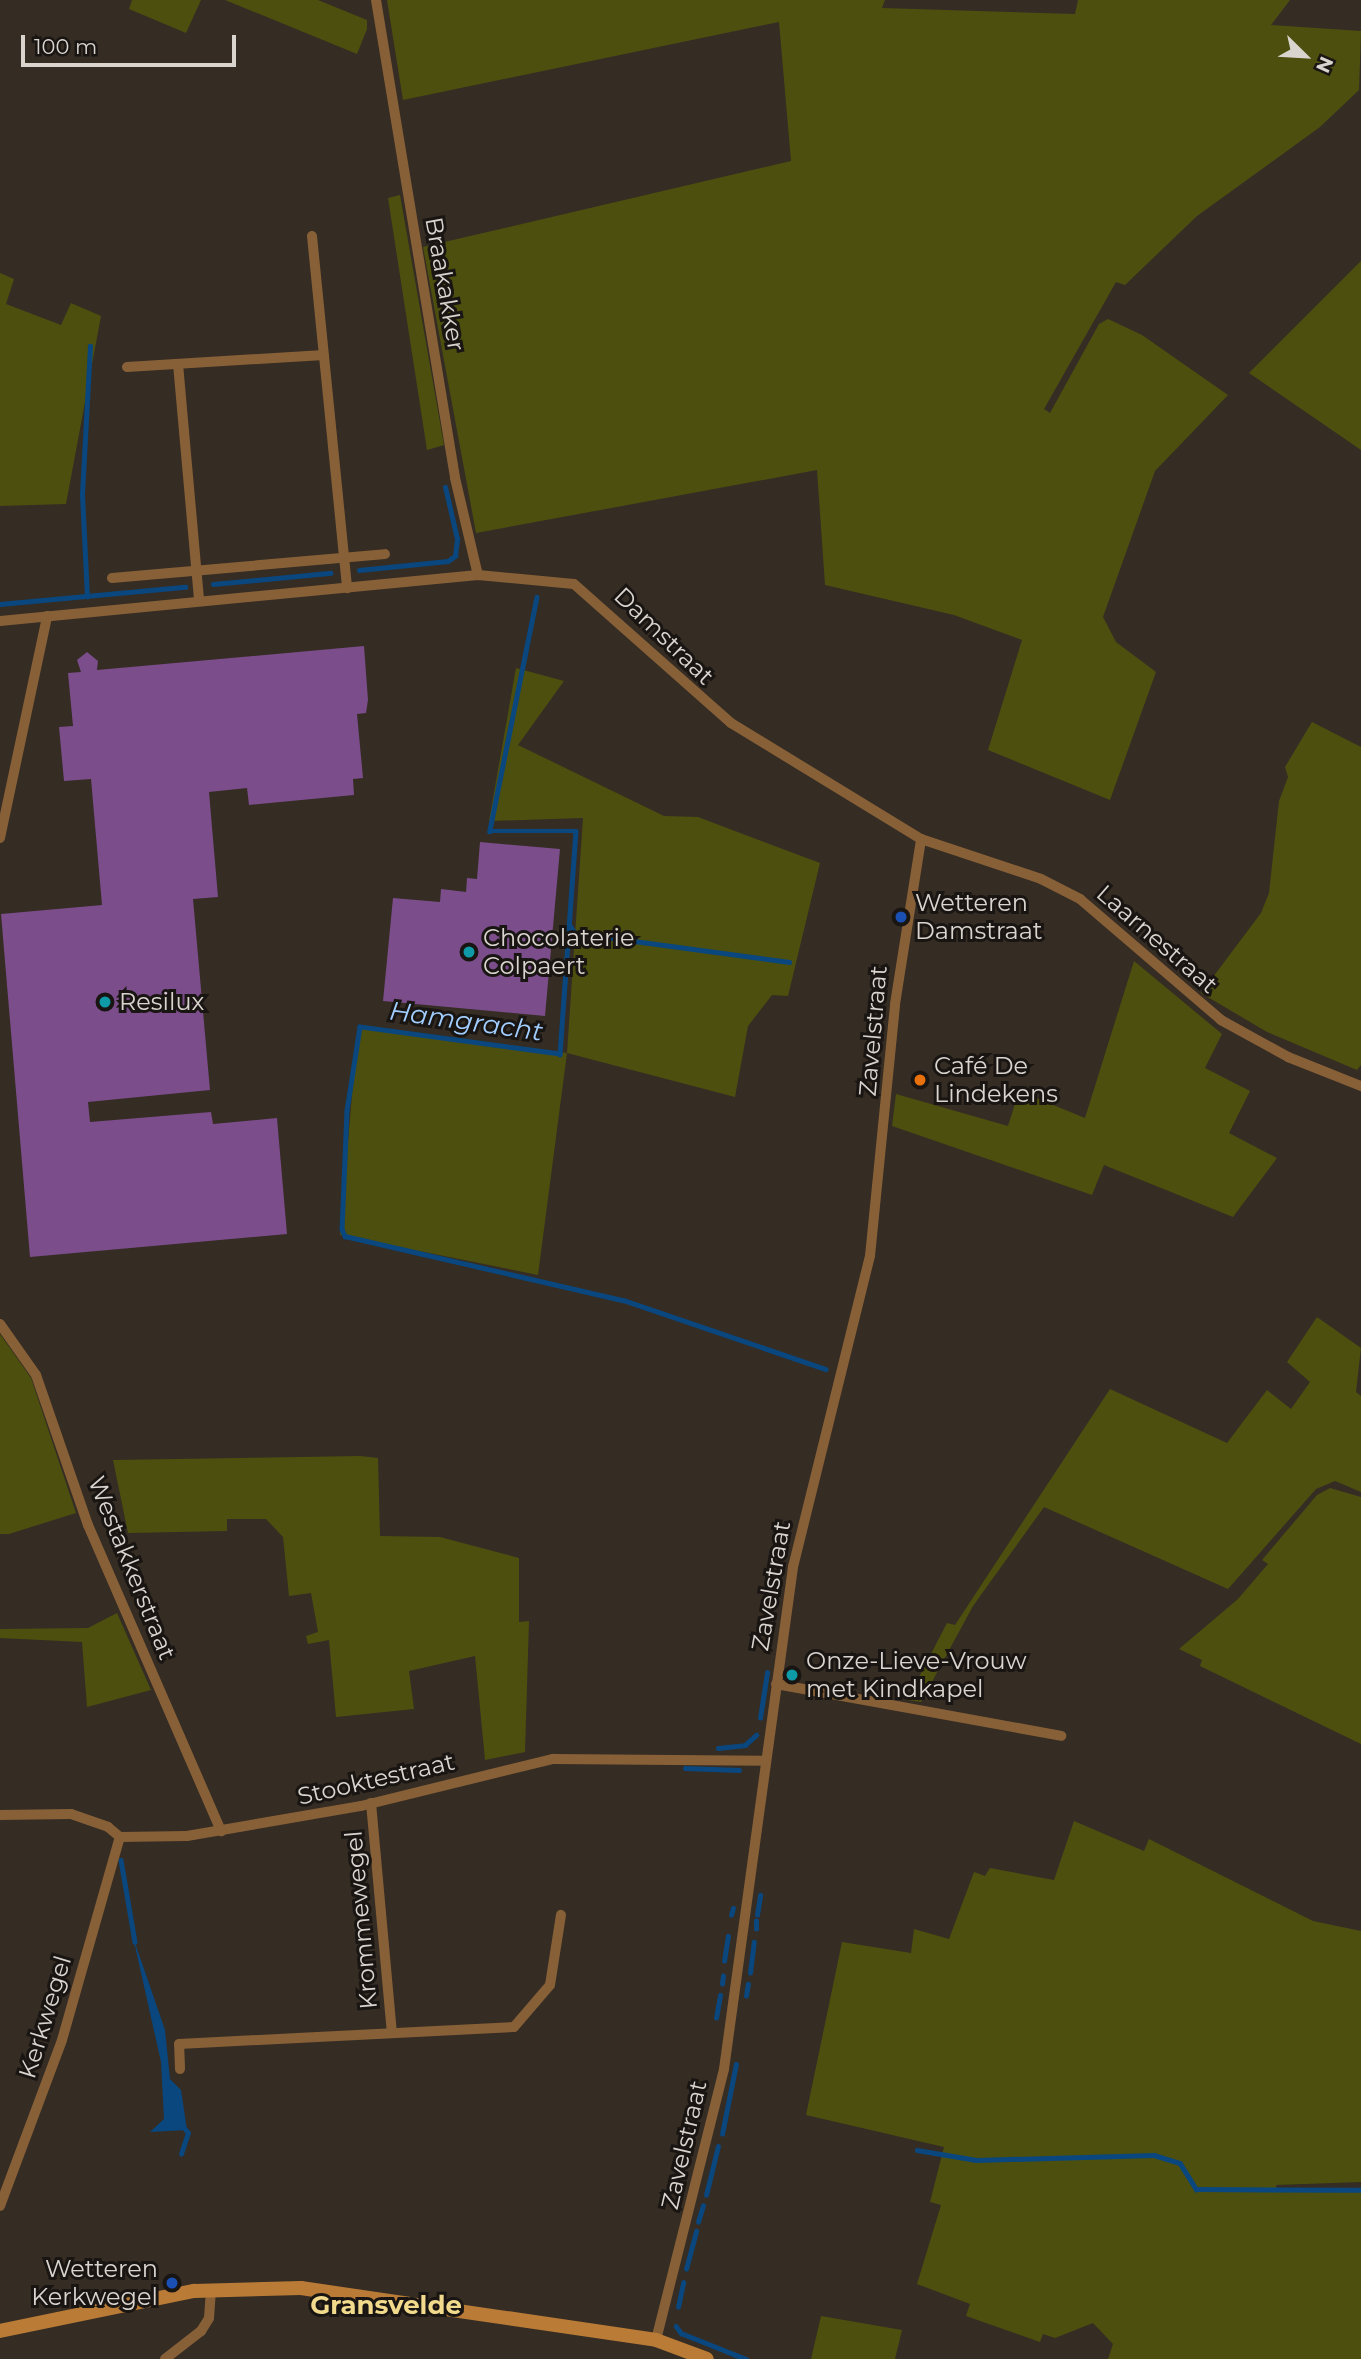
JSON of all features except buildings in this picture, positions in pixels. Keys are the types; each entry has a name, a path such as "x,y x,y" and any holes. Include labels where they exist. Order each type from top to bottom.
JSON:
{"street":[{"name":"Braakakker","path":"376,0 456,478 478,575"},
{"path":"313,236 347,588"},
{"path":"127,367 324,355"},
{"path":"178,364 199,601"},
{"path":"112,578 385,554"},
{"name":"Damstraat","path":"0,621 478,575 574,584 613,612 706,705 921,839"},
{"path":"0,838 47,617"},
{"name":"Laarnestraat","path":"921,839 1063,889 1093,908 1221,1020 1288,1057 1361,1085"},
{"name":"Zavelstraat","path":"656,2340 724,2069 793,1567 870,1256 895,1004 921,839"},
{"name":"Westakkerstraat","path":"0,1324 36,1375 88,1525 221,1831"},
{"path":"776,1684 1060,1736"},
{"name":"Stooktestraat","path":"0,1815 71,1814 120,1837 221,1831 371,1804 552,1759 766,1761"},
{"name":"Krommewegel","path":"371,1804 392,2033"},
{"name":"Kerkwegel","path":"0,2206 62,2040 120,1837"},
{"name":"Krommewegel","path":"180,2069 179,2044 514,2027 550,1985 561,1915"},
{"path":"0,2331 211,2290 301,2288 382,2296 656,2340 706,2359"},
{"path":"164,2359 201,2331 209,2318 211,2290"}],"shaded area":[{"path":"132,0 201,0 186,33 129,9"},
{"path":"225,0 318,0 367,20 367,29 357,54"},
{"path":"387,0 885,0 882,8 1075,14 1078,0 1290,0 1271,25 1361,31 1359,90 1320,127 1197,216 1125,285 1116,282 1044,409 1050,413 1099,324 1108,319 1142,335 1228,395 1155,471 1103,617 1116,642 1156,672 1110,800 988,750 1022,640 954,615 825,585 817,470 476,533 423,247 791,161 779,22 403,100"},
{"path":"400,195 444,445 427,450 388,198"},
{"path":"1361,261 1361,450 1249,373"},
{"path":"0,273 14,279 6,304 61,325 71,303 101,316 66,504 0,506"},
{"path":"516,668 564,681 518,745 664,816 698,817 820,863 788,996 772,995 748,1026 735,1097 567,1053 583,818 489,821"},
{"path":"1312,722 1361,747 1361,1065 1357,1070 1267,1032 1201,993 1261,913 1269,893 1279,801 1288,777 1285,767"},
{"path":"1134,961 1222,1034 1205,1068 1250,1091 1229,1133 1277,1158 1233,1217 1104,1165 1092,1195 892,1126 896,1094 1008,1126 1019,1091 1085,1118"},
{"path":"358,1025 567,1053 538,1275 340,1235"},
{"path":"1317,1317 1361,1348 1356,1392 1361,1396 1361,1492 1335,1481 1316,1489 1228,1589 1044,1507 973,1606 921,1702 907,1700 947,1623 955,1625 1110,1389 1227,1443 1267,1390 1291,1409 1310,1382 1287,1362"},
{"path":"0,1334 31,1378 76,1513 9,1534 0,1534"},
{"path":"360,1456 378,1458 380,1536 440,1537 519,1558 519,1622 529,1621 525,1752 485,1760 475,1656 409,1671 414,1709 336,1717 329,1640 308,1644 306,1636 318,1632 311,1593 289,1596 283,1537 266,1519 227,1519 227,1531 128,1533 113,1460"},
{"path":"1330,1488 1361,1497 1361,1744 1200,1666 1202,1660 1179,1649 1238,1599 1268,1564 1262,1560 1317,1495"},
{"path":"117,1613 151,1690 87,1707 82,1642 0,1638 0,1629 88,1628"},
{"path":"1074,1821 1144,1851 1149,1839 1313,1921 1361,1931 1361,2182 1276,2185 1277,2191 1361,2189 1361,2359 1108,2359 1113,2344 1093,2323 1055,2338 1043,2334 1040,2342 966,2316 970,2304 917,2284 941,2205 930,2202 944,2147 806,2115 842,1942 911,1953 914,1929 949,1939 974,1872 985,1876 990,1868 1054,1880"},
{"path":"821,2316 902,2330 895,2359 811,2359"}],"water":[{"path":"133,1937 165,2030 170,2079 181,2090 187,2130 150,2132 164,2119 161,2062"}],"waterway":[{"path":"87,597 82,494 90,346"},
{"name":"Hamgracht","path":"359,570 448,561 455,556 457,539 445,487"},
{"name":"Hamgracht","path":"213,584 330,573"},
{"name":"Hamgracht","path":"0,604 185,587"},
{"name":"Hamgracht","path":"537,597 490,831 576,831 560,1054 360,1027 347,1111 342,1229 345,1236 623,1300 826,1369"},
{"path":"569,924 575,933 789,962"},
{"path":"760,1718 767,1673"},
{"path":"718,1748 745,1745 756,1735"},
{"path":"685,1768 739,1770"},
{"path":"121,1860 135,1942"},
{"path":"757,1915 760,1895"},
{"path":"731,1915 733,1908"},
{"path":"756,1921 756,1929"},
{"path":"724,1961 728,1936"},
{"path":"750,1973 754,1942"},
{"path":"722,1984 723,1976"},
{"path":"746,1996 748,1984"},
{"path":"716,2018 720,1995"},
{"path":"722,2134 736,2064"},
{"path":"181,2154 188,2133 183,2127"},
{"path":"706,2195 718,2146"},
{"path":"917,2150 976,2160 1154,2155 1180,2163 1196,2189 1361,2190"},
{"path":"698,2222 703,2206"},
{"path":"686,2269 696,2231"},
{"path":"678,2307 683,2283"},
{"path":"676,2326 681,2333 746,2359"}],"place":[{"name":"Wetteren Damstraat","path":"901,917"},
{"name":"Chocolaterie Colpaert","path":"469,952"},
{"name":"Resilux","path":"105,1002"},
{"name":"Café De Lindekens","path":"920,1080"},
{"name":"Onze-Lieve-Vrouw met Kindkapel","path":"792,1675"},
{"name":"Wetteren Kerkwegel","path":"172,2283"}],"district":[{"name":"Gransvelde","path":"386,2306"}]}
